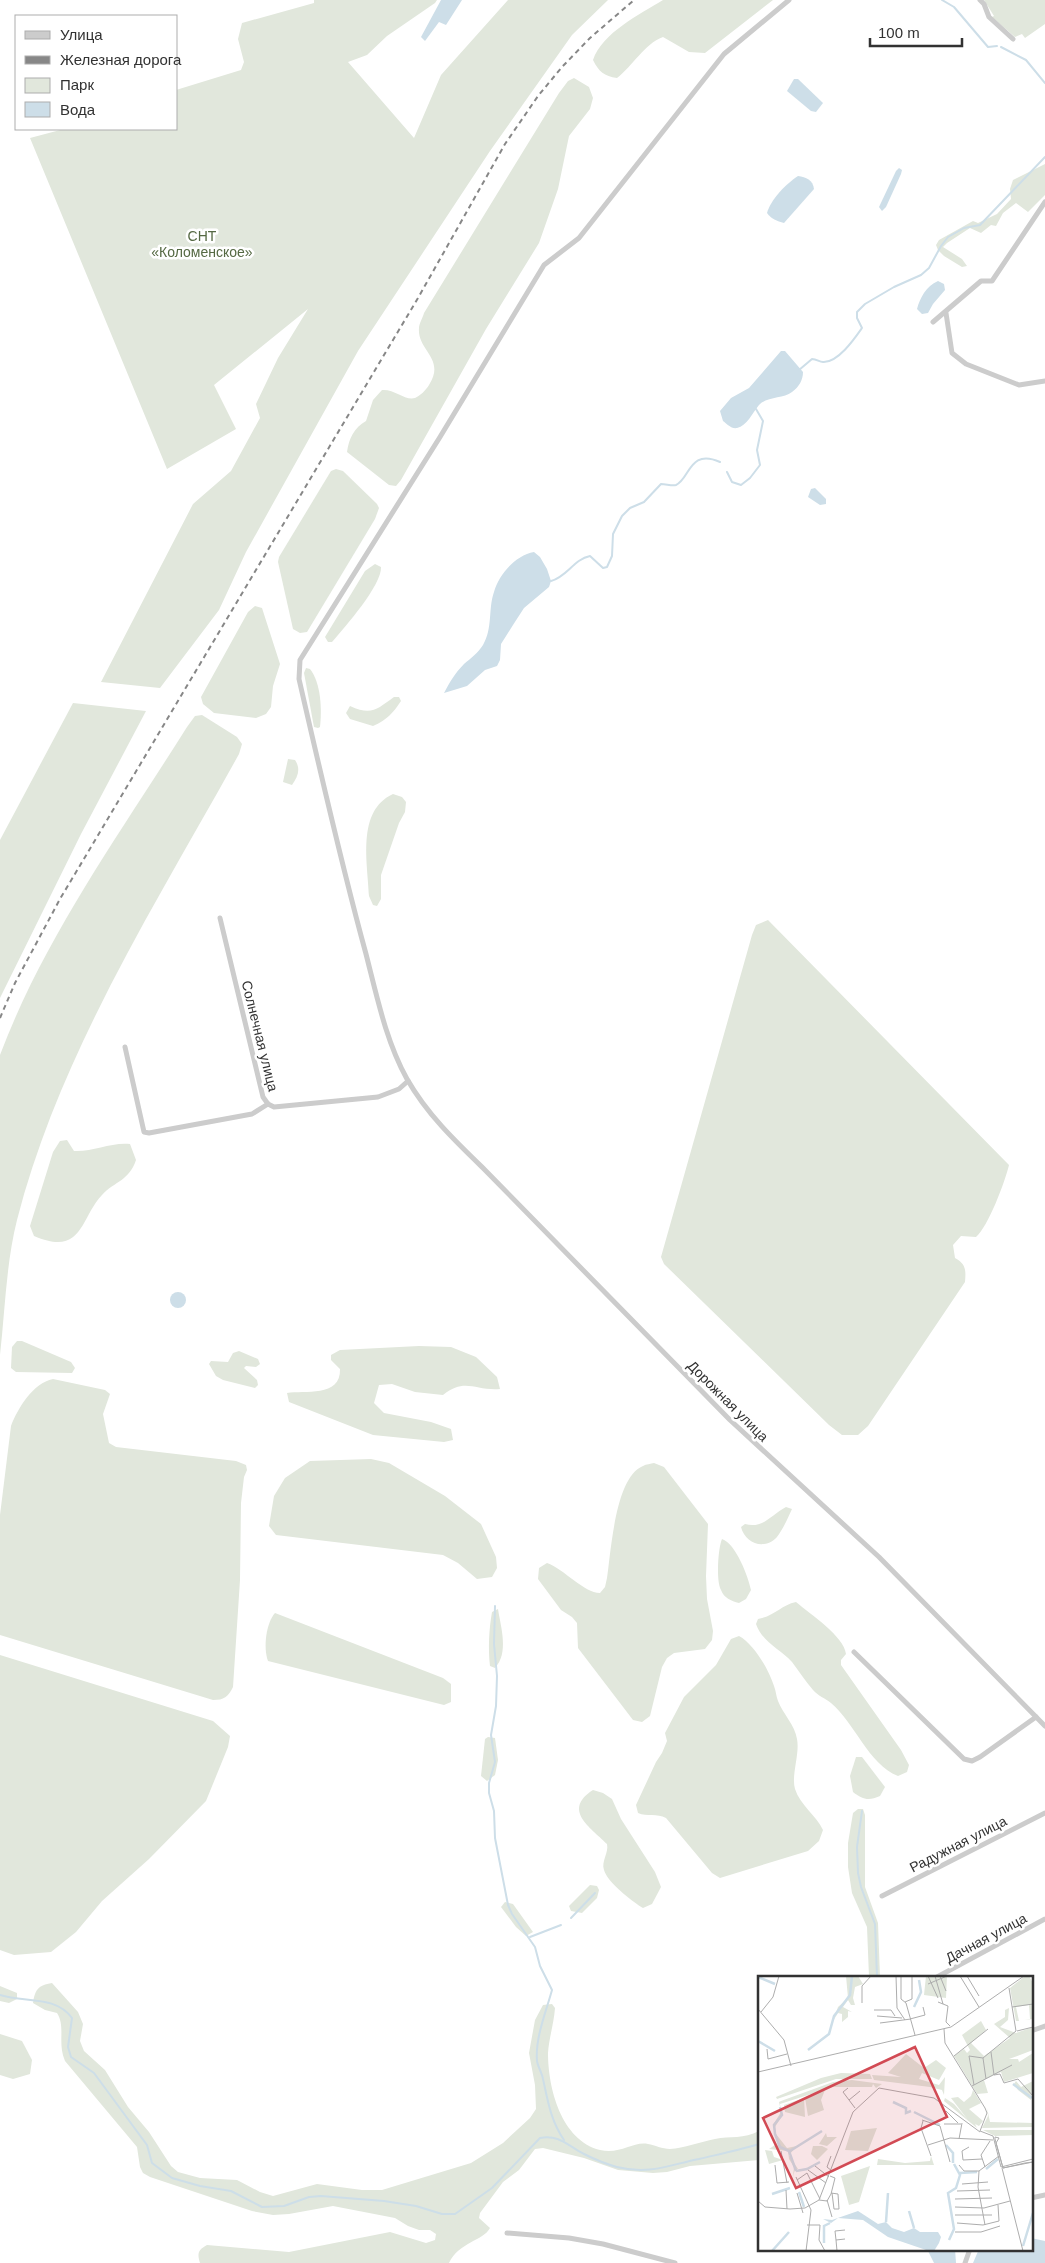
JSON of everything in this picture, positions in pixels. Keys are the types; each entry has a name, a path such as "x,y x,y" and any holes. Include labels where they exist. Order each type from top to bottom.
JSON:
{"street":[{"name":"Дорожная улица","path":"789,0 724,54 579,238 544,265 440,437 300,660 299,679 354,911 389,1038 408,1081 449,1136 483,1168 730,1420 879,1557 1045,1726"},
{"path":"980,0 984,4 989,17 1013,39"},
{"path":"933,322 946,313 981,281 992,281 1045,202"},
{"path":"946,313 952,353 966,364 1020,386 1045,381"},
{"name":"Солнечная улица","path":"220,918 263,1097 268,1104 274,1107 378,1097 399,1089 408,1081"},
{"path":"125,1047 144,1132 149,1133 252,1114 268,1104"},
{"path":"854,1652 964,1759 972,1761 980,1757 1036,1717"},
{"name":"Радужная улица","path":"882,1896 1045,1812"},
{"name":"Дачная улица","path":"939,1976 1045,1919"},
{"path":"1032,2030 1045,2026"},
{"path":"1032,2198 1045,2195"},
{"path":"507,2233 569,2238 603,2244 675,2263"},
{"path":"965,2263 970,2250"}],"green space":[{"name":"СНТ «Коломенское»","path":"314,0 437,0 387,36 367,55 348,62 414,138 441,75 508,0 608,0 572,35 490,151 358,351 246,552 219,610 160,688 101,682 193,504 231,471 260,418 256,404 278,358 308,309 214,385 236,429 167,469 30,138 60,130 178,130 178,89 241,70 244,62 238,39 242,23 314,3"},
{"path":"663,0 773,0 705,53 689,52 663,37 644,50 617,78 602,73 593,60 604,41 633,18"},
{"path":"984,0 1045,0 1045,24 1025,38 1022,34 1015,37 992,17 994,16"},
{"path":"574,78 589,87 593,98 590,109 569,136 558,189 539,243 486,329 401,480 396,486 389,485 347,452 349,442 355,430 366,421 373,400 382,390 391,391 404,397 415,398 425,391 429,385 434,368 433,361 420,336 419,326 424,313 559,93 568,81"},
{"path":"1045,164 1045,195 1028,212 1016,203 1003,213 996,226 991,225 981,233 970,228 943,247 962,259 967,266 962,267 938,250 936,245 939,240 973,221 978,223 997,214 1011,199 1010,189 1013,180"},
{"path":"336,469 343,471 379,508 375,519 307,632 300,633 293,629 278,562 279,557 331,471"},
{"path":"375,564 381,567 376,584 332,642 328,642 325,637 365,571"},
{"path":"255,606 262,608 280,664 273,686 271,707 266,714 256,718 214,713 203,704 201,697 248,612"},
{"path":"306,668 310,669 314,675 319,689 321,712 320,727 318,728 314,727 304,673"},
{"path":"394,697 399,697 401,701 386,719 373,726 350,719 346,713 350,706 369,711 374,710"},
{"path":"73,703 146,711 81,834 0,998 0,840"},
{"path":"202,715 237,737 242,744 239,754 113,981 84,1039 58,1098 35,1158 13,1237 0,1355 0,1055 38,969 85,886 187,727 195,716"},
{"path":"288,759 295,760 298,766 297,776 292,785 283,782"},
{"path":"393,794 402,797 406,802 405,812 399,823 381,875 381,899 377,906 373,905 369,896 366,854 369,825 373,812 381,802"},
{"path":"768,920 1009,1165 996,1204 981,1232 976,1237 961,1236 953,1245 955,1258 964,1268 965,1282 868,1426 858,1435 842,1435 829,1425 664,1264 661,1257 752,935 756,925"},
{"path":"67,1140 74,1151 116,1144 130,1144 136,1160 126,1177 102,1195 78,1232 62,1242 50,1241 34,1236 30,1226 53,1152 60,1141"},
{"path":"17,1341 22,1341 71,1362 75,1368 72,1373 16,1372 11,1368 12,1347"},
{"path":"419,1346 451,1347 476,1357 497,1377 500,1389 464,1386 443,1395 415,1392 392,1384 379,1385 374,1403 384,1413 431,1422 451,1429 453,1440 444,1442 373,1435 289,1402 287,1393 320,1391 335,1385 339,1378 340,1369 331,1360 331,1355 340,1350"},
{"path":"239,1351 258,1359 260,1364 256,1367 246,1366 244,1368 257,1380 258,1385 255,1388 223,1380 216,1376 209,1364 211,1361 228,1362 233,1353"},
{"path":"53,1379 105,1390 110,1394 103,1414 109,1443 116,1447 236,1461 246,1465 247,1470 244,1477 241,1503 240,1580 233,1687 225,1697 213,1700 0,1635 0,1515 11,1426 27,1397 46,1381"},
{"path":"371,1459 389,1463 445,1496 481,1524 496,1557 497,1568 492,1577 477,1579 458,1563 443,1555 276,1535 269,1526 274,1496 285,1478 310,1461"},
{"path":"654,1463 664,1467 708,1524 707,1599 713,1631 712,1640 705,1649 674,1653 667,1658 662,1667 650,1716 642,1722 633,1720 578,1648 577,1623 572,1617 561,1610 538,1579 539,1568 547,1563 587,1589 600,1593 605,1587 616,1516 626,1484 634,1473 644,1465"},
{"path":"786,1507 792,1509 781,1531 772,1541 766,1544 756,1543 743,1533 741,1527 745,1524 757,1525 762,1523"},
{"path":"722,1539 737,1554 751,1590 746,1599 739,1603 726,1597 719,1586 718,1565"},
{"path":"796,1602 826,1626 844,1647 846,1654 841,1660 841,1665 901,1750 909,1765 907,1772 898,1776 878,1762 840,1711 815,1692 792,1662 762,1636 756,1624 758,1619 769,1616"},
{"path":"498,1609 503,1648 502,1655 495,1668 490,1666 489,1639 492,1612"},
{"path":"275,1613 443,1678 451,1684 451,1702 444,1705 268,1661 266,1656 266,1636 269,1623"},
{"path":"739,1636 750,1645 765,1665 780,1706 794,1729 798,1745 794,1777 795,1789 800,1800 823,1830 819,1841 808,1851 720,1878 712,1873 666,1818 638,1813 636,1805 667,1741 665,1733 684,1697 716,1665 731,1639"},
{"path":"0,1655 213,1721 230,1736 228,1747 206,1801 149,1859 102,1901 76,1932 51,1952 14,1955 0,1950"},
{"path":"488,1737 495,1738 498,1760 495,1775 487,1781 481,1776 485,1739"},
{"path":"856,1757 862,1757 885,1787 880,1796 866,1799 853,1792 850,1776"},
{"path":"593,1790 603,1793 612,1799 621,1819 655,1872 661,1887 652,1904 643,1908 621,1891 606,1875 603,1867 607,1844 587,1825 579,1811 584,1797"},
{"path":"858,1809 863,1809 865,1815 865,1887 878,1923 880,1976 869,1976 867,1927 852,1893 848,1867 848,1843 853,1813"},
{"path":"590,1885 597,1886 599,1890 597,1898 582,1913 571,1911 569,1906"},
{"path":"505,1902 513,1904 533,1932 526,1936 516,1927 501,1907"},
{"path":"52,1983 78,2012 83,2024 80,2041 84,2051 105,2070 128,2107 149,2132 171,2166 178,2172 200,2178 237,2180 260,2192 273,2196 317,2184 362,2190 382,2190 471,2163 503,2143 530,2118 536,2109 535,2085 529,2053 535,2020 543,2005 552,2004 555,2008 548,2053 551,2082 559,2111 575,2136 600,2150 614,2151 637,2144 670,2149 758,2132 758,2160 690,2166 667,2172 653,2173 618,2170 584,2158 543,2148 535,2149 519,2170 503,2182 480,2213 479,2218 490,2228 487,2232 459,2250 449,2263 200,2263 199,2252 207,2245 289,2252 390,2232 426,2243 435,2240 436,2234 430,2230 419,2230 408,2226 395,2218 333,2206 273,2215 252,2211 143,2173 140,2167 137,2147 65,2061 60,2018 57,2013 45,2010 33,2003 38,1989 43,1985"},
{"path":"0,1986 17,1993 17,1999 9,2003 0,2001"},
{"path":"0,2034 22,2041 32,2060 30,2074 13,2079 0,2075"}],"water":[{"path":"441,0 462,0 446,25 439,22 425,41 421,37"},
{"path":"794,79 798,79 823,103 816,112 811,111 787,91"},
{"path":"899,168 902,170 901,174 886,207 882,211 879,207"},
{"path":"798,176 809,180 814,189 784,223 774,220 767,213 772,202"},
{"path":"938,281 944,284 945,290 928,313 922,314 917,309 922,297 930,286"},
{"path":"781,351 785,351 803,372 799,386 784,396 763,402 741,427 729,426 723,421 720,411 731,398 749,388"},
{"path":"815,488 826,499 826,504 820,505 808,497 811,489"},
{"path":"534,552 540,557 547,569 551,581 549,587 524,608 501,644 500,660 497,666 485,670 467,686 444,693 458,671 477,653 486,639 492,598 496,585 504,572 521,557"},
{"path":"178,1292 186,1300 178,1308 170,1300"},
{"path":"1032,2238 1045,2241 1045,2263 973,2263 979,2250 1032,2250"},
{"path":"928,2250 955,2250 956,2263 934,2263"}],"waterway":[{"path":"942,0 954,7 988,47 997,46"},
{"path":"1001,47 1026,60 1045,83"},
{"path":"799,370 812,359 822,362 829,361 840,354 862,328 857,318 857,312 865,304 894,287 921,275 929,268 948,237 964,228 980,225 1045,157"},
{"path":"727,472 732,482 741,485 750,478 760,465 757,450 763,421 756,409"},
{"path":"551,581 562,576 579,561 590,556 603,568 607,567 612,556 613,534 622,516 630,508 644,502 661,484 676,485 681,482 696,462 702,459 720,462"},
{"path":"495,1606 494,1644 497,1676 496,1706 491,1735 495,1762 489,1783 489,1793 494,1811 495,1838 508,1905 512,1914 535,1947 540,1966 552,1990 539,2034 537,2061 553,2118 564,2140"},
{"path":"862,1811 857,1847 858,1873 861,1887 875,1924 877,1976"},
{"path":"571,1918 595,1893"},
{"path":"530,1937 561,1925"},
{"path":"0,1995 48,2003 57,2006 72,2018 68,2047 71,2057 94,2073 147,2145 152,2163 172,2178 200,2186 231,2191 262,2207 284,2206 309,2197 321,2196 384,2201 416,2206 442,2214 455,2214 492,2188 540,2138 547,2137 558,2139 604,2163 639,2170 668,2166 758,2144"}],"railway":[{"path":"0,1018 15,983 60,899 418,298 505,144 538,96 562,67 590,38 634,0"}]}
